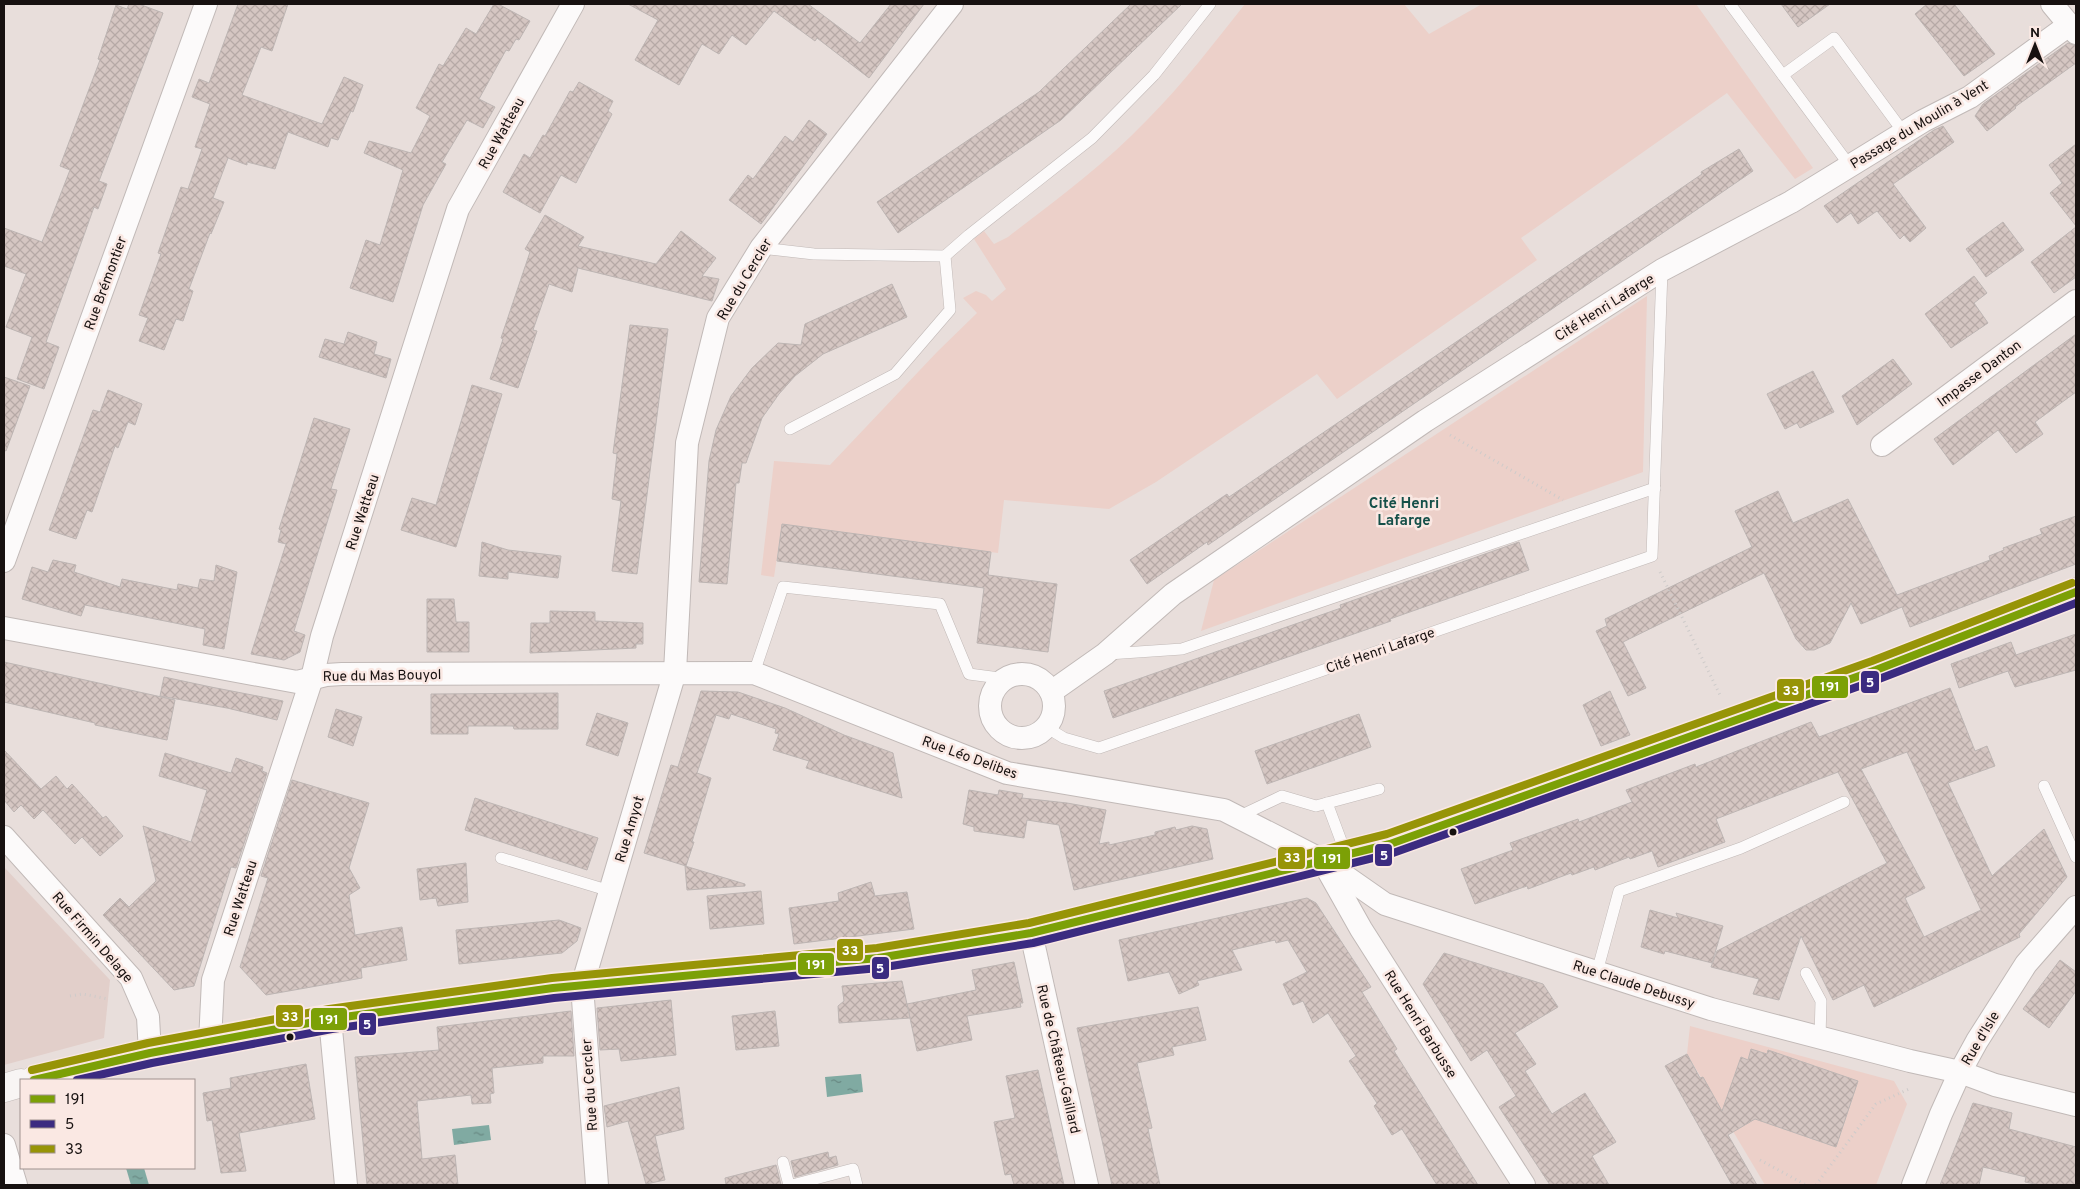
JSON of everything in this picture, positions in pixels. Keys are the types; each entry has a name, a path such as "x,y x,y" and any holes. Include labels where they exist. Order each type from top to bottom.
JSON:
{"main road":[{"path":"38,1079 150,1053 330,1019 553,988 878,958 1031,932 1390,844 1876,670 2076,592"},
{"path":"4,1088 20,1083"}],"street":[{"name":"Rue Brémontier","path":"4,561 206,4"},
{"name":"Rue Watteau","path":"210,1042 213,980 312,678 322,636 458,209 573,4"},
{"name":"Rue du Cercler","path":"676,672 687,443 718,318 761,248 952,4"},
{"path":"2052,4 2072,29"},
{"name":"Passage du Moulin à Vent","path":"1791,202 1904,133 1970,96 2072,29"},
{"name":"Cité Henri Lafarge","path":"1051,692 1105,654 1173,594 1425,421 1662,270 1791,202"},
{"name":"Impasse Danton","path":"1882,445 2076,301"},
{"name":"Rue du Mas Bouyol","path":"4,628 297,682 326,675 342,674 676,672"},
{"name":"Rue Léo Delibes","path":"676,672 754,672 1006,773 1224,810 1334,857"},
{"name":"Rue Amyot","path":"582,986 676,672"},
{"path":"1016,675 1032,676 1045,684 1051,692 1054,702 1054,712 1046,727 1035,736 1025,738 1014,737 1004,732 992,716 990,705 992,695 998,685 1006,678 1016,675"},
{"path":"1006,773 1014,737"},
{"name":"Rue Firmin Delage","path":"4,837 131,978 148,1017 150,1053"},
{"name":"Rue Claude Debussy","path":"1334,857 1386,904 1710,1009 1910,1061 1960,1072 1995,1085 2076,1105"},
{"name":"Rue Henri Barbusse","path":"1334,857 1361,929 1524,1185"},
{"name":"Rue d'Isle","path":"1913,1185 1960,1072 1977,1041 2026,964 2076,907"},
{"name":"Rue de Château-Gaillard","path":"1031,932 1088,1185"},
{"name":"Rue du Cercler","path":"582,986 597,1185"},
{"path":"330,1019 346,1185"},
{"path":"4,1145 16,1185"}],"lane":[{"path":"761,248 814,254 945,256 1092,138 1154,75 1210,4"},
{"path":"1730,4 1850,166"},
{"path":"1783,75 1834,38 1904,133"},
{"path":"790,429 895,374 950,310 945,256"},
{"name":"Cité Henri Lafarge","path":"1046,727 1064,738 1099,748 1652,556 1662,270"},
{"path":"1105,654 1182,649 1655,488"},
{"path":"754,672 783,587 940,604 969,674 1006,678"},
{"path":"2044,786 2076,857"},
{"path":"1238,817 1282,796 1316,806 1379,789"},
{"path":"1597,972 1619,891 1741,848 1844,802"},
{"path":"1327,803 1334,857"},
{"path":"502,858 610,891"},
{"path":"1806,973 1821,1001 1820,1038"},
{"path":"783,1162 791,1185 853,1170 857,1185"}],"path":[{"path":"1425,421 1584,512"},
{"path":"1668,588 1732,721"},
{"path":"70,996 83,994 108,999"},
{"path":"1816,1185 1876,1104 1909,1089"},
{"path":"1760,1160 1806,1185"}],"shaded area":[{"path":"1245,4 1404,4 1429,34 1482,4 1696,4 1813,168 1795,179 1727,93 1521,238 1537,260 1337,399 1317,374 1156,482 1109,509 1004,500 998,553 782,525 774,577 761,575 774,461 830,465 937,352 977,313 963,298 976,291 986,295 992,301 1006,289 974,239 984,231 994,244 1008,237 1097,167 1131,136 1173,92"},
{"path":"1647,296 1643,472 1201,631 1214,580"},
{"path":"4,867 110,980 104,1038 4,1065"},
{"path":"1690,1026 1894,1081 1907,1104 1876,1185 1765,1185 1687,1054"}],"water":[{"path":"861,1074 863,1092 827,1097 825,1077"},
{"path":"489,1125 491,1140 454,1145 452,1129"},
{"path":"126,1169 144,1169 149,1185 131,1185"}],"building":[{"path":"129,4 139,4 163,13 99,181 107,184 98,209 94,207 46,342 59,347 44,389 17,379 32,337 6,327 26,274 4,266 4,228 42,242 70,170 60,166 100,60 98,59 116,5 127,9"},
{"path":"238,4 288,4 272,51 261,47 242,95 322,124 344,77 363,85 353,112 351,111 338,140 331,138 328,147 288,132 275,169 247,162 247,165 228,158 213,198 224,202 189,289 193,291 183,321 176,319 164,350 139,341 148,318 139,315 161,254 158,253 181,187 188,189 202,149 195,147 210,104 192,97 199,79 209,83"},
{"path":"494,4 498,4 530,21 519,40 516,39 509,51 506,50 479,99 495,107 483,128 467,120 442,162 446,164 423,205 393,302 350,288 366,240 380,245 403,170 364,153 369,141 411,153 430,116 416,108 439,64 443,66 466,28 476,34"},
{"path":"628,4 808,4 860,43 891,4 924,4 869,78 817,38 815,41 774,11 746,45 732,35 719,54 702,44 679,85 635,60 658,20"},
{"path":"1131,4 1182,4 1061,120 898,233 877,202 1039,92"},
{"path":"1781,4 1830,4 1798,27"},
{"path":"1927,4 1954,4 1995,54 1964,76 1915,14"},
{"path":"2068,43 2076,46 2076,63 2015,107 1987,131 1975,116 1983,104"},
{"path":"579,82 613,101 608,111 612,114 576,183 561,175 540,213 503,192 524,154 530,158 543,135 545,136 570,91 573,92"},
{"path":"809,120 827,134 761,224 729,200 748,175 753,179 785,136 793,142"},
{"path":"1943,126 1954,142 1893,184 1926,228 1910,242 1904,235 1900,239 1877,211 1858,224 1851,213 1837,223 1824,206 1934,130"},
{"path":"2076,144 2076,226 2050,193 2062,183 2049,165"},
{"path":"1739,149 1753,171 1208,545 1207,542 1147,584 1130,560 1227,494 1229,497 1702,174 1701,172"},
{"path":"545,215 584,237 578,246 656,264 681,231 716,258 702,276 719,279 712,301 578,268 572,292 549,284 533,330 537,331 518,388 490,379 503,339 501,338 530,252 525,249"},
{"path":"2003,222 2024,250 1986,277 1966,249"},
{"path":"2076,227 2076,277 2054,293 2031,262"},
{"path":"1974,276 1987,293 1974,303 1988,323 1951,348 1925,314"},
{"path":"892,284 907,317 823,354 795,376 762,418 746,463 742,463 739,483 736,483 727,584 699,582 709,461 716,430 731,396 752,368 778,343 801,345 805,324"},
{"path":"630,325 668,329 637,574 612,571 621,501 612,499 617,454 613,453"},
{"path":"348,332 377,342 374,354 391,359 386,378 319,357 325,339 344,344"},
{"path":"2076,334 2076,392 2035,422 2043,434 2016,453 1998,430 1953,465 1934,439"},
{"path":"1893,359 1912,384 1857,425 1842,396"},
{"path":"1813,371 1834,412 1800,428 1797,423 1785,429 1767,394"},
{"path":"4,377 30,386 6,451 4,450"},
{"path":"472,385 502,394 456,547 401,530 412,498 436,505"},
{"path":"108,390 142,404 135,425 128,422 118,448 115,446 92,512 87,510 76,539 49,530 93,410 100,412"},
{"path":"314,418 350,429 331,489 337,490 294,631 305,635 300,652 284,660 251,654 286,544 278,542 281,530 279,529"},
{"path":"1778,491 1793,523 1848,499 1897,595 1990,560 1989,556 2004,550 2003,548 2042,534 2040,529 2076,516 2076,564 1910,627 1902,607 1861,624 1851,603 1830,643 1814,650 1806,650 1796,639 1764,573 1623,642 1646,688 1628,696 1596,631 1607,626 1605,619 1752,547 1735,511"},
{"path":"782,524 991,552 988,575 1057,584 1048,652 977,643 984,588 777,561"},
{"path":"482,542 508,550 561,556 558,578 508,572 508,579 479,576"},
{"path":"1519,542 1529,570 1390,619 1391,621 1113,718 1104,691 1341,608 1340,605"},
{"path":"53,560 76,565 74,572 120,587 122,579 177,590 178,584 198,588 200,579 214,581 216,565 237,572 224,649 203,645 205,629 85,605 81,616 22,599 32,567 48,572"},
{"path":"427,599 454,599 456,622 469,622 469,652 427,652"},
{"path":"550,611 595,612 595,621 643,623 643,644 636,644 636,648 530,653 531,623 550,623"},
{"path":"2076,634 2076,670 2015,687 2008,671 1959,688 1951,664 2011,642 2016,655"},
{"path":"4,662 175,700 167,740 95,725 95,723 4,702"},
{"path":"164,677 283,701 277,720 227,708 160,696"},
{"path":"1950,688 1975,751 1987,746 1995,766 1948,783 1992,876 2044,829 2067,877 2019,934 2020,937 1874,1007 1864,985 1833,1000 1801,936 1779,1000 1753,994 1759,979 1711,967 1717,951 1887,863 1838,772 1716,819 1725,842 1658,867 1652,851 1630,859 1629,857 1595,870 1594,867 1572,875 1571,873 1528,889 1527,886 1475,904 1461,869 1513,850 1510,843 1578,819 1579,822 1632,802 1626,790 1695,764 1696,767 1811,722 1819,737","holes":["1907,752 1981,910 1924,937 1905,898 1925,888 1861,769"]},
{"path":"701,691 738,692 785,708 844,735 893,753 902,798 806,768 809,761 773,750 779,734 775,733 776,729 731,714 729,719 716,715 697,773 711,778 686,866 644,853 671,765 678,767"},
{"path":"1610,691 1630,735 1601,746 1583,705"},
{"path":"558,693 558,729 468,726 468,734 431,734 431,694"},
{"path":"336,709 362,717 353,746 328,737"},
{"path":"597,713 628,723 618,756 586,745"},
{"path":"1359,714 1371,747 1267,784 1255,751"},
{"path":"4,750 41,789 56,776 67,789 72,784 103,818 106,816 123,836 100,856 82,837 75,844 43,810 34,819 21,805 14,812 4,800"},
{"path":"165,753 231,773 236,758 263,767 262,771 267,773 236,868 231,867 194,986 174,990 103,915 120,898 129,907 156,881 143,826 191,842 207,790 159,776"},
{"path":"292,780 369,803 349,868 360,888 349,895 355,935 402,927 407,960 361,968 362,978 266,995 240,967 268,878 261,876"},
{"path":"969,790 998,795 999,790 1023,794 1022,798 1106,810 1099,844 1109,842 1109,845 1155,835 1155,832 1175,827 1176,830 1192,826 1207,829 1213,859 1074,890 1059,825 1027,820 1024,838 974,831 974,827 963,824"},
{"path":"475,798 598,838 587,870 465,830"},
{"path":"466,863 468,902 438,906 436,898 420,900 417,869"},
{"path":"685,866 745,884 745,886 687,890"},
{"path":"871,882 875,896 907,892 914,929 794,944 789,908 839,901 838,893"},
{"path":"761,891 764,924 710,929 707,896"},
{"path":"1307,898 1316,903 1371,987 1362,992 1397,1049 1394,1051 1478,1185 1437,1185 1402,1129 1392,1135 1374,1106 1377,1103 1349,1061 1356,1056 1328,1013 1313,1023 1303,1001 1293,1005 1283,984 1307,972 1288,940 1276,943 1275,940 1232,950 1242,970 1197,981 1199,985 1179,994 1169,972 1128,981 1119,940"},
{"path":"1650,910 1678,918 1676,913 1723,926 1712,963 1665,951 1664,954 1641,947"},
{"path":"559,920 581,928 577,941 562,953 459,964 456,930"},
{"path":"1444,953 1543,984 1558,1007 1515,1033 1536,1064 1525,1071 1552,1114 1585,1093 1616,1142 1592,1156 1609,1185 1550,1185 1499,1107 1516,1096 1487,1050 1471,1061 1423,984"},
{"path":"2060,960 2076,972 2076,991 2049,1028 2023,1009"},
{"path":"1014,962 1023,1003 1020,1003 1021,1007 967,1016 972,1040 917,1051 907,1004 976,990 972,970"},
{"path":"902,981 910,1018 839,1023 838,1006 844,1001 842,986"},
{"path":"671,1000 676,1055 621,1061 619,1049 600,1050 597,1008"},
{"path":"1198,1007 1206,1040 1172,1047 1174,1055 1137,1063 1152,1128 1148,1129 1160,1185 1112,1185 1077,1028"},
{"path":"571,1011 574,1056 543,1056 543,1063 492,1068 494,1093 490,1094 491,1103 472,1104 471,1095 417,1101 422,1159 455,1155 458,1185 367,1185 355,1057 439,1050 437,1027"},
{"path":"775,1011 779,1046 736,1050 732,1016"},
{"path":"1751,1049 1767,1054 1768,1050 1858,1081 1836,1147 1755,1119 1728,1135 1757,1185 1732,1185 1665,1066 1687,1054 1700,1078 1703,1077 1722,1111 1741,1057 1748,1060"},
{"path":"306,1064 315,1119 239,1133 246,1171 221,1173 212,1120 207,1121 203,1093 231,1088 230,1078"},
{"path":"1038,1070 1064,1185 1014,1185 1011,1174 1005,1175 994,1122 1015,1118 1006,1076"},
{"path":"679,1087 684,1129 655,1136 665,1180 646,1184 628,1121 607,1127 604,1106"},
{"path":"1973,1103 2012,1113 2009,1129 2076,1147 2076,1185 2040,1185 2025,1182 2026,1177 1983,1167 1979,1185 1940,1185"},
{"path":"828,1152 829,1158 836,1156 838,1165 795,1177 791,1161"},
{"path":"776,1165 781,1185 726,1185 725,1178"}],"transit line":[{"name":"33","path":"32,1070 148,1043 329,1009 552,978 877,948 1029,923 1387,834 1872,661 2072,583"},
{"name":"191","path":"38,1079 150,1053 330,1019 553,988 878,958 1031,933 1390,844 1876,670 2076,592"},
{"name":"5","path":"81,1079 152,1063 332,1029 554,998 879,968 1033,943 1393,853 1879,679 2076,603"}],"district":[{"name":"Cité Henri Lafarge","path":"1404,512"}]}
